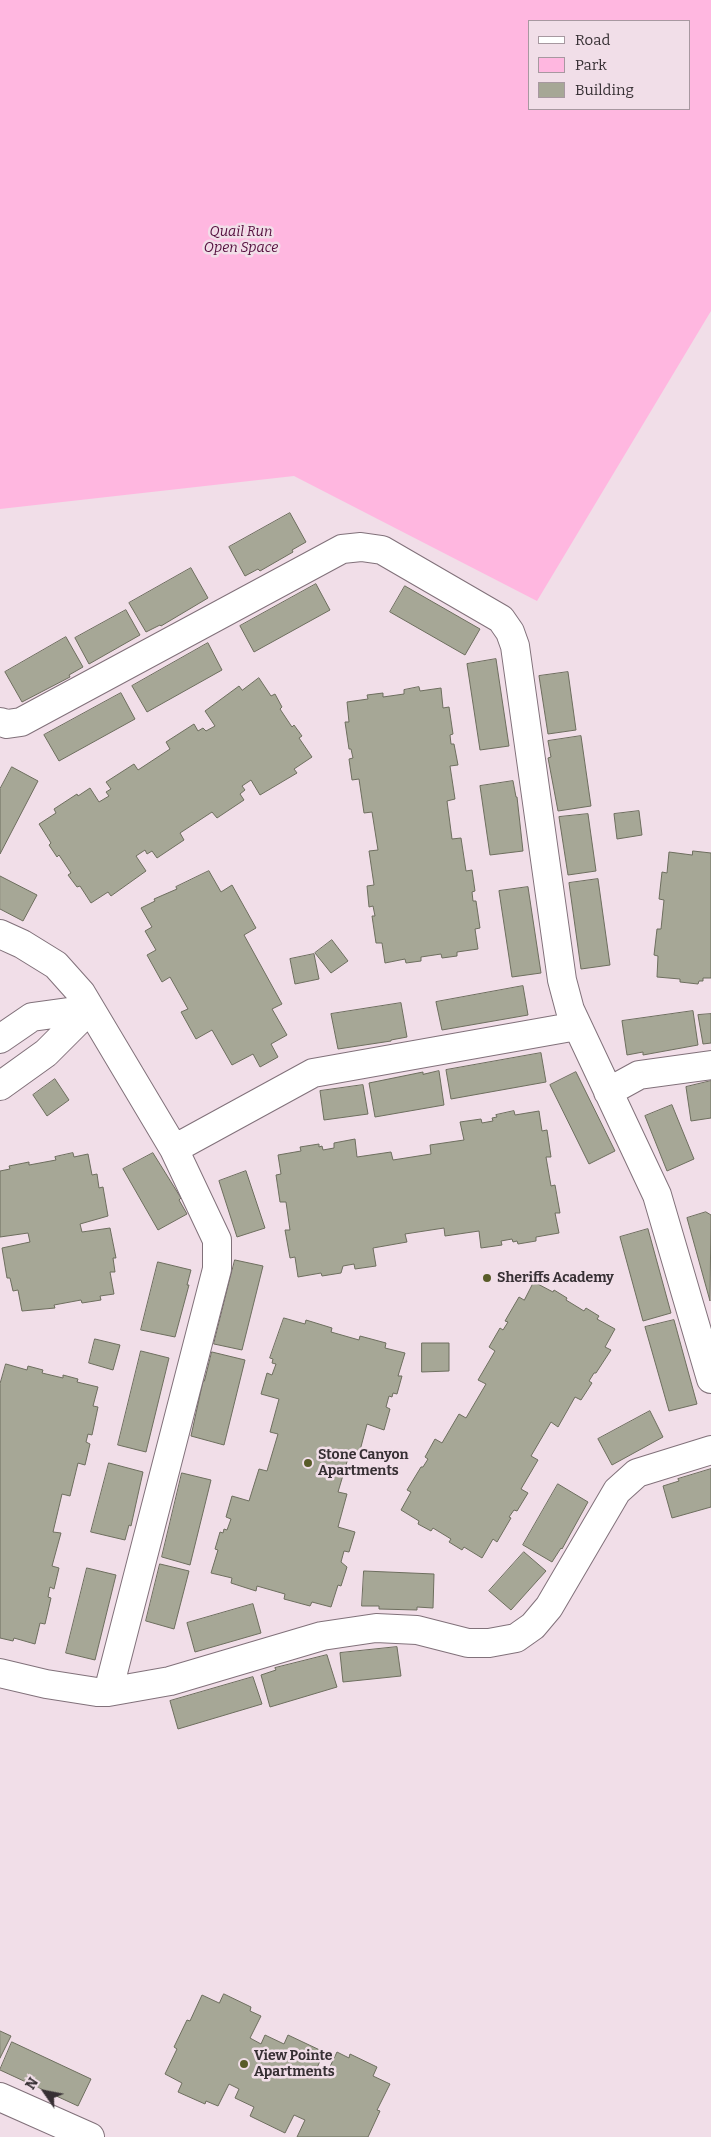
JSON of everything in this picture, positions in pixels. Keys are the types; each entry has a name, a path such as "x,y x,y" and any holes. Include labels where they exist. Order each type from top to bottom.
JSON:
{"street":[{"path":"2,727 21,722 342,549 361,547 382,550 501,619 510,632 514,646 562,980 570,1010 657,1195 711,1379"},
{"path":"0,934 22,944 56,965 81,993 174,1149 217,1240 217,1269 108,1692"},
{"path":"0,1039 32,1018 90,1009"},
{"path":"0,1086 46,1053 90,1009"},
{"path":"174,1149 313,1073 577,1026"},
{"path":"608,1092 639,1075 711,1065"},
{"path":"0,1673 46,1684 108,1692 170,1681 322,1636 376,1628 417,1630 468,1643 489,1643 516,1638 533,1626 549,1607 617,1491 637,1473 711,1450"},
{"path":"0,2097 90,2137"}],"green space":[{"name":"Quail Run Open Space","path":"0,0 711,0 711,311 537,601 294,476 0,509"}],"building":[{"path":"290,513 306,542 292,550 293,552 260,571 258,569 245,576 229,547"},
{"path":"191,568 208,598 161,626 146,632 129,603"},
{"path":"316,584 330,610 254,652 240,626"},
{"path":"405,586 480,629 465,655 390,612"},
{"path":"126,610 140,635 89,664 75,638"},
{"path":"66,637 83,667 69,675 70,677 22,702 5,672"},
{"path":"208,643 222,670 147,712 132,686"},
{"path":"496,659 509,746 480,750 467,664"},
{"path":"568,672 576,730 548,734 539,676"},
{"path":"259,678 271,696 275,694 282,707 280,709 292,727 294,725 302,736 299,738 312,757 294,769 297,773 260,795 251,780 242,786 245,790 240,794 244,800 217,818 212,812 180,833 184,840 157,858 152,851 147,854 145,850 136,856 146,871 111,896 108,892 91,903 80,886 77,887 68,875 71,873 59,855 57,857 49,845 51,843 39,824 56,813 54,809 90,788 99,802 109,796 106,792 111,789 106,782 134,764 138,770 170,749 166,742 194,724 198,731 203,728 206,731 215,726 205,711 239,686 242,690"},
{"path":"419,687 420,691 441,688 443,708 449,707 453,734 450,735 451,744 454,744 458,765 450,766 455,799 447,801 452,839 461,838 466,871 472,870 475,891 472,892 473,901 476,901 480,928 475,929 478,949 457,952 457,956 442,958 441,954 421,957 421,961 406,963 405,959 385,963 382,943 376,943 372,916 375,916 373,906 369,907 367,886 374,885 369,851 378,850 372,812 364,813 359,779 352,780 349,759 353,758 351,749 349,749 345,722 349,722 347,702 368,699 367,695 383,693 383,697 404,694 404,690"},
{"path":"121,693 135,719 59,761 44,735"},
{"path":"581,736 591,806 558,811 548,758 551,757 548,741"},
{"path":"12,767 38,781 0,854 0,789"},
{"path":"513,781 517,797 523,851 490,855 480,786"},
{"path":"639,811 642,835 617,839 614,814"},
{"path":"588,814 596,871 568,875 559,817"},
{"path":"693,851 711,853 711,978 703,978 703,981 699,981 698,984 680,982 680,979 657,977 658,956 654,955 657,929 661,929 664,900 659,899 662,872 667,873 669,852 692,855"},
{"path":"209,871 221,892 232,885 256,928 244,935 282,1004 272,1009 287,1035 271,1044 278,1057 260,1067 253,1054 232,1065 212,1030 196,1039 181,1012 188,1009 170,977 162,982 147,955 156,950 145,931 152,927 141,908 155,901 154,899 177,889 176,887"},
{"path":"0,876 37,895 23,921 0,909"},
{"path":"598,879 610,965 581,969 569,883"},
{"path":"528,887 541,973 512,977 499,891"},
{"path":"332,940 348,961 331,973 315,953"},
{"path":"314,954 319,979 295,984 290,959"},
{"path":"523,986 528,1015 442,1030 436,1002"},
{"path":"401,1003 407,1037 338,1049 331,1014"},
{"path":"693,1011 698,1045 643,1055 643,1052 627,1055 622,1021"},
{"path":"711,1014 711,1043 703,1044 698,1015"},
{"path":"541,1053 546,1082 451,1099 446,1070"},
{"path":"439,1071 444,1105 375,1117 369,1083 423,1072 423,1074"},
{"path":"576,1072 615,1151 589,1164 550,1085"},
{"path":"55,1079 69,1100 47,1116 33,1095"},
{"path":"711,1081 711,1118 691,1121 686,1087"},
{"path":"363,1085 368,1114 324,1120 320,1091"},
{"path":"672,1105 694,1159 667,1171 645,1116"},
{"path":"514,1111 515,1115 539,1111 542,1131 547,1130 551,1157 546,1157 551,1186 555,1185 560,1213 555,1213 559,1233 536,1237 536,1241 518,1244 517,1241 513,1242 512,1239 501,1241 502,1245 481,1248 479,1231 445,1236 444,1228 405,1234 407,1242 373,1248 376,1266 355,1269 354,1264 343,1266 341,1273 322,1276 321,1273 298,1277 295,1257 290,1258 285,1230 290,1230 286,1202 280,1202 276,1175 281,1174 278,1155 301,1151 300,1147 319,1144 319,1147 322,1146 323,1150 334,1148 334,1143 355,1139 357,1157 391,1152 393,1160 431,1154 430,1145 464,1140 460,1122 481,1119 482,1123 493,1121 492,1118 497,1117 496,1115"},
{"path":"73,1153 74,1157 88,1154 92,1175 97,1174 99,1188 103,1187 108,1216 80,1224 82,1232 110,1228 116,1258 113,1258 115,1272 110,1272 114,1294 100,1296 101,1300 82,1303 81,1300 54,1305 55,1308 22,1311 18,1290 13,1291 10,1278 7,1278 2,1248 30,1242 28,1233 0,1237 0,1171 10,1169 9,1166 29,1162 29,1165 56,1160 55,1157"},
{"path":"153,1153 181,1198 179,1200 187,1214 158,1230 123,1169"},
{"path":"246,1171 265,1228 237,1237 219,1181"},
{"path":"706,1212 711,1215 710,1301 687,1218"},
{"path":"648,1229 671,1313 643,1321 620,1237"},
{"path":"235,1260 263,1266 242,1350 214,1344"},
{"path":"158,1262 191,1270 187,1285 189,1285 175,1337 141,1330"},
{"name":"Stone Canyon Apartments","path":"534,1282 553,1292 554,1290 584,1311 586,1308 599,1316 597,1319 615,1329 605,1347 611,1350 589,1381 592,1383 581,1400 575,1397 558,1427 551,1422 531,1456 538,1460 521,1489 528,1493 517,1511 514,1510 509,1517 511,1518 497,1542 493,1539 482,1558 464,1547 462,1550 449,1542 451,1539 433,1528 431,1531 418,1524 419,1521 401,1510 411,1492 407,1490 428,1459 425,1457 435,1439 442,1443 459,1414 466,1418 486,1384 478,1380 495,1351 489,1347 500,1328 503,1330 508,1322 505,1321 519,1297 524,1300"},
{"name":"Stone Canyon Apartments","path":"284,1318 305,1324 306,1320 332,1328 331,1332 359,1340 360,1336 386,1343 385,1348 405,1353 398,1376 402,1376 397,1394 393,1393 392,1397 389,1396 386,1407 390,1409 384,1430 367,1424 358,1458 349,1455 338,1492 347,1494 338,1527 355,1532 349,1552 344,1551 341,1562 347,1567 341,1586 338,1585 331,1607 312,1602 310,1606 284,1599 285,1594 257,1586 256,1591 231,1583 232,1578 211,1573 218,1550 215,1549 220,1532 223,1533 224,1529 227,1530 231,1519 226,1517 232,1496 249,1501 259,1469 267,1471 278,1434 270,1432 279,1399 261,1394 267,1373 272,1375 276,1364 272,1363 273,1359 270,1358"},
{"path":"674,1320 697,1404 669,1411 645,1327"},
{"path":"95,1339 120,1345 113,1370 89,1363"},
{"path":"422,1343 449,1343 449,1371 422,1372"},
{"path":"141,1351 169,1358 146,1452 118,1445"},
{"path":"212,1352 245,1360 224,1445 191,1436 203,1381"},
{"path":"6,1364 27,1370 28,1366 43,1370 42,1373 63,1378 63,1375 78,1379 77,1382 98,1387 93,1406 98,1407 92,1435 88,1434 86,1442 90,1444 85,1465 78,1463 70,1496 62,1494 53,1532 61,1533 52,1566 59,1568 54,1589 50,1587 48,1597 51,1598 45,1624 40,1623 35,1644 14,1638 13,1641 0,1638 0,1384"},
{"path":"650,1411 663,1437 612,1465 598,1439"},
{"path":"109,1463 143,1472 131,1526 129,1525 125,1540 91,1532"},
{"path":"711,1469 711,1507 672,1518 663,1486 679,1481 678,1479"},
{"path":"182,1473 211,1480 190,1565 162,1557"},
{"path":"558,1484 588,1502 562,1549 552,1562 523,1545"},
{"path":"524,1552 546,1571 511,1610 489,1591"},
{"path":"160,1564 189,1571 174,1629 146,1621"},
{"path":"87,1568 116,1575 95,1660 66,1653"},
{"path":"364,1571 434,1574 433,1608 417,1607 417,1610 379,1609 379,1606 362,1606"},
{"path":"253,1604 261,1633 195,1652 187,1623"},
{"path":"397,1647 401,1676 343,1682 340,1653"},
{"path":"327,1655 337,1687 270,1707 261,1675 276,1670 275,1668"},
{"path":"253,1677 262,1704 178,1729 170,1701"},
{"name":"View Pointe Apartments","path":"224,1994 251,2007 250,2011 261,2016 250,2038 261,2044 265,2035 284,2044 288,2035 324,2052 316,2070 326,2075 337,2052 349,2058 350,2054 377,2067 373,2076 390,2084 377,2110 380,2111 368,2137 297,2137 305,2120 294,2115 285,2133 250,2116 254,2107 235,2098 239,2089 229,2084 218,2106 206,2101 205,2104 178,2092 182,2083 165,2074 177,2049 174,2047 187,2020 190,2021 202,1995 219,2003"},
{"path":"0,2031 11,2036 0,2058"},
{"path":"12,2042 91,2079 78,2106 0,2070"}],"place":[{"name":"Sheriffs Academy","path":"487,1278"},
{"name":"Stone Canyon Apartments","path":"308,1463"},
{"name":"View Pointe Apartments","path":"244,2064"}]}
